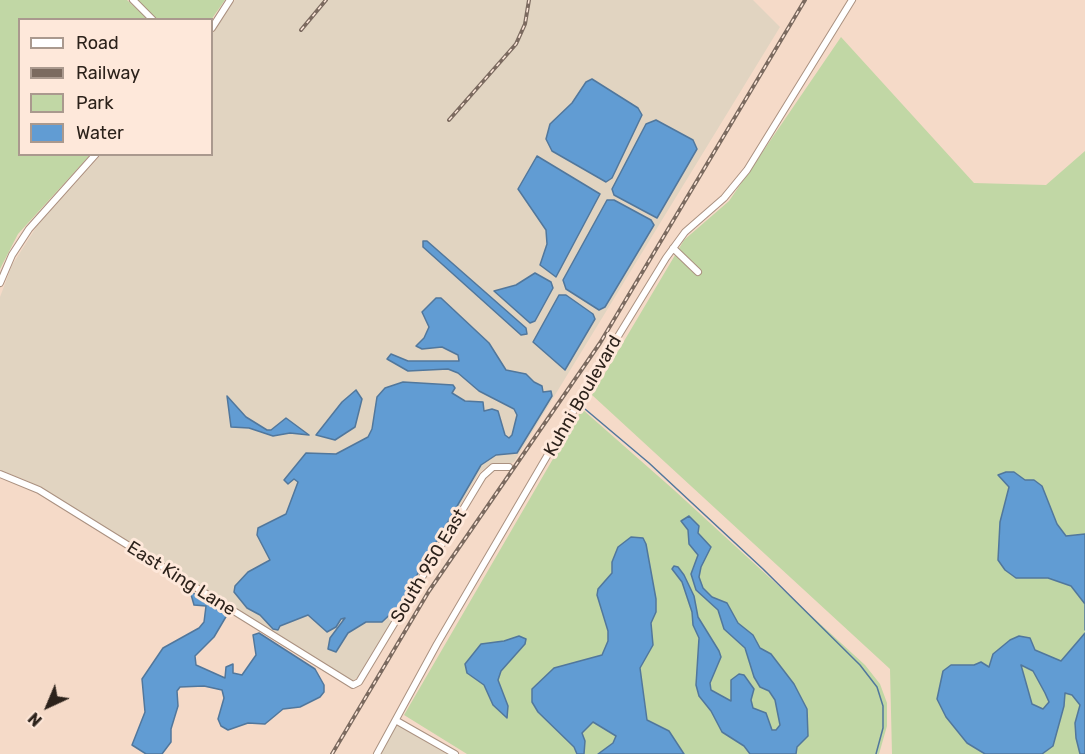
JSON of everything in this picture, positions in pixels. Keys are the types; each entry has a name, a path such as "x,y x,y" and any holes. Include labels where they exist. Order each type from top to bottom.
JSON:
{"street":[{"path":"134,0 151,18"},
{"path":"213,26 230,0"},
{"name":"Kuhni Boulevard","path":"377,754 397,722 437,644 598,369 673,248 685,232 724,198 747,170 814,58 852,0"},
{"path":"0,283 12,255 29,229 94,156"},
{"path":"673,248 698,272"},
{"name":"South 950 East","path":"359,682 483,476 493,467 509,467"},
{"name":"East King Lane","path":"0,474 39,490 349,684 359,682"},
{"path":"397,722 455,754"}],"shaded area":[{"path":"235,0 753,0 780,27 514,462 492,463 479,473 360,676 352,681 28,481 0,470 0,297 12,265 37,226 100,156 213,156 213,33"},
{"path":"397,721 455,754 377,754"}],"green space":[{"path":"0,0 127,0 147,18 18,18 18,156 89,156 18,234 0,269"},
{"path":"135,0 225,0 212,18 154,18"},
{"path":"841,37 974,183 1046,185 1085,151 1085,754 892,754 890,669 592,395 684,240 729,201"},
{"path":"582,409 865,665 880,684 887,703 887,726 879,754 467,754 404,715"}],"water":[{"path":"592,79 638,108 642,115 612,178 606,182 552,151 546,139 550,124 572,103 586,82"},
{"path":"656,120 693,140 697,149 657,218 614,195 612,189 646,124"},
{"path":"537,156 600,194 556,277 540,265 547,244 546,230 518,189"},
{"path":"607,200 614,200 651,220 654,225 605,307 599,310 566,289 563,280"},
{"path":"423,241 427,241 526,328 527,334 521,335 423,247"},
{"path":"535,273 551,282 553,288 535,321 530,323 494,291 516,285"},
{"path":"559,295 566,295 593,314 595,319 565,370 533,342"},
{"path":"436,298 441,298 489,343 506,370 526,374 542,386 543,392 551,391 552,396 517,453 496,455 481,465 399,606 382,622 366,622 348,633 336,652 328,649 330,638 345,618 327,632 308,615 280,626 278,630 273,629 260,615 247,608 234,592 235,586 248,572 270,560 257,535 258,528 286,514 298,482 294,479 288,484 284,480 306,453 336,454 368,437 372,429 377,397 385,388 403,382 453,385 455,388 452,393 465,401 483,402 484,411 492,409 498,411 505,435 509,438 512,435 517,415 514,409 479,391 458,373 448,369 408,371 387,359 391,354 408,361 459,361 458,355 442,347 422,349 416,346 424,338 429,327 422,312"},
{"path":"356,390 362,399 355,427 335,440 316,435 342,402"},
{"path":"227,396 246,417 267,430 271,430 286,418 309,435 290,433 273,436 249,428 231,427"},
{"path":"1014,472 1025,480 1034,480 1042,486 1057,524 1066,536 1085,534 1085,604 1071,586 1048,578 1016,578 1005,570 998,560 1000,522 1009,487 998,475"},
{"path":"689,516 699,526 698,533 711,547 701,567 699,577 703,588 712,597 727,603 738,623 753,635 760,648 771,654 794,684 807,709 808,736 797,747 796,754 750,754 744,746 722,732 711,711 699,696 696,685 699,638 693,625 692,612 682,582 672,569 674,566 678,567 684,575 694,596 698,617 721,657 710,683 711,690 731,701 731,680 739,674 744,675 754,689 751,700 753,708 766,713 772,730 776,730 780,725 775,700 769,691 760,687 754,677 745,648 724,629 718,610 696,590 691,574 698,555 689,544 688,530 681,521"},
{"path":"631,537 643,538 646,544 656,599 656,612 651,623 653,645 640,668 647,720 669,731 684,754 598,754 613,743 616,736 593,722 582,733 585,741 584,754 577,754 574,747 538,712 532,702 532,689 554,668 602,655 608,641 608,631 597,595 598,589 612,573 612,562 618,547"},
{"path":"190,591 227,615 214,637 195,656 196,665 225,678 226,667 233,664 233,673 242,675 256,655 253,635 259,633 315,669 324,685 324,692 320,697 300,707 283,709 265,724 248,723 228,730 221,726 218,719 224,698 222,690 204,686 180,687 177,691 178,706 171,729 171,742 162,754 146,754 132,745 145,712 142,679 163,648 199,628 204,622 206,606 194,605"},
{"path":"1085,633 1085,754 1080,754 1076,738 1075,723 1080,705 1072,695 1065,693 1064,706 1053,746 1042,754 985,754 967,743 946,717 937,699 943,671 951,665 974,665 981,662 989,667 993,654 1010,640 1019,636 1030,638 1035,650 1061,661","holes":["1021,665 1033,671 1049,702 1043,709 1032,704"]},
{"path":"519,636 526,639 525,644 501,671 498,680 508,706 507,718 493,705 484,685 467,673 465,664 481,644 504,641"}],"waterway":[{"path":"585,409 649,463 763,569 860,665 877,687 883,706 883,728 876,754"}],"railway":[{"path":"301,30 326,0"},
{"path":"449,120 516,44 525,24 529,0"},
{"path":"332,754 429,591 600,343 805,0"}]}
